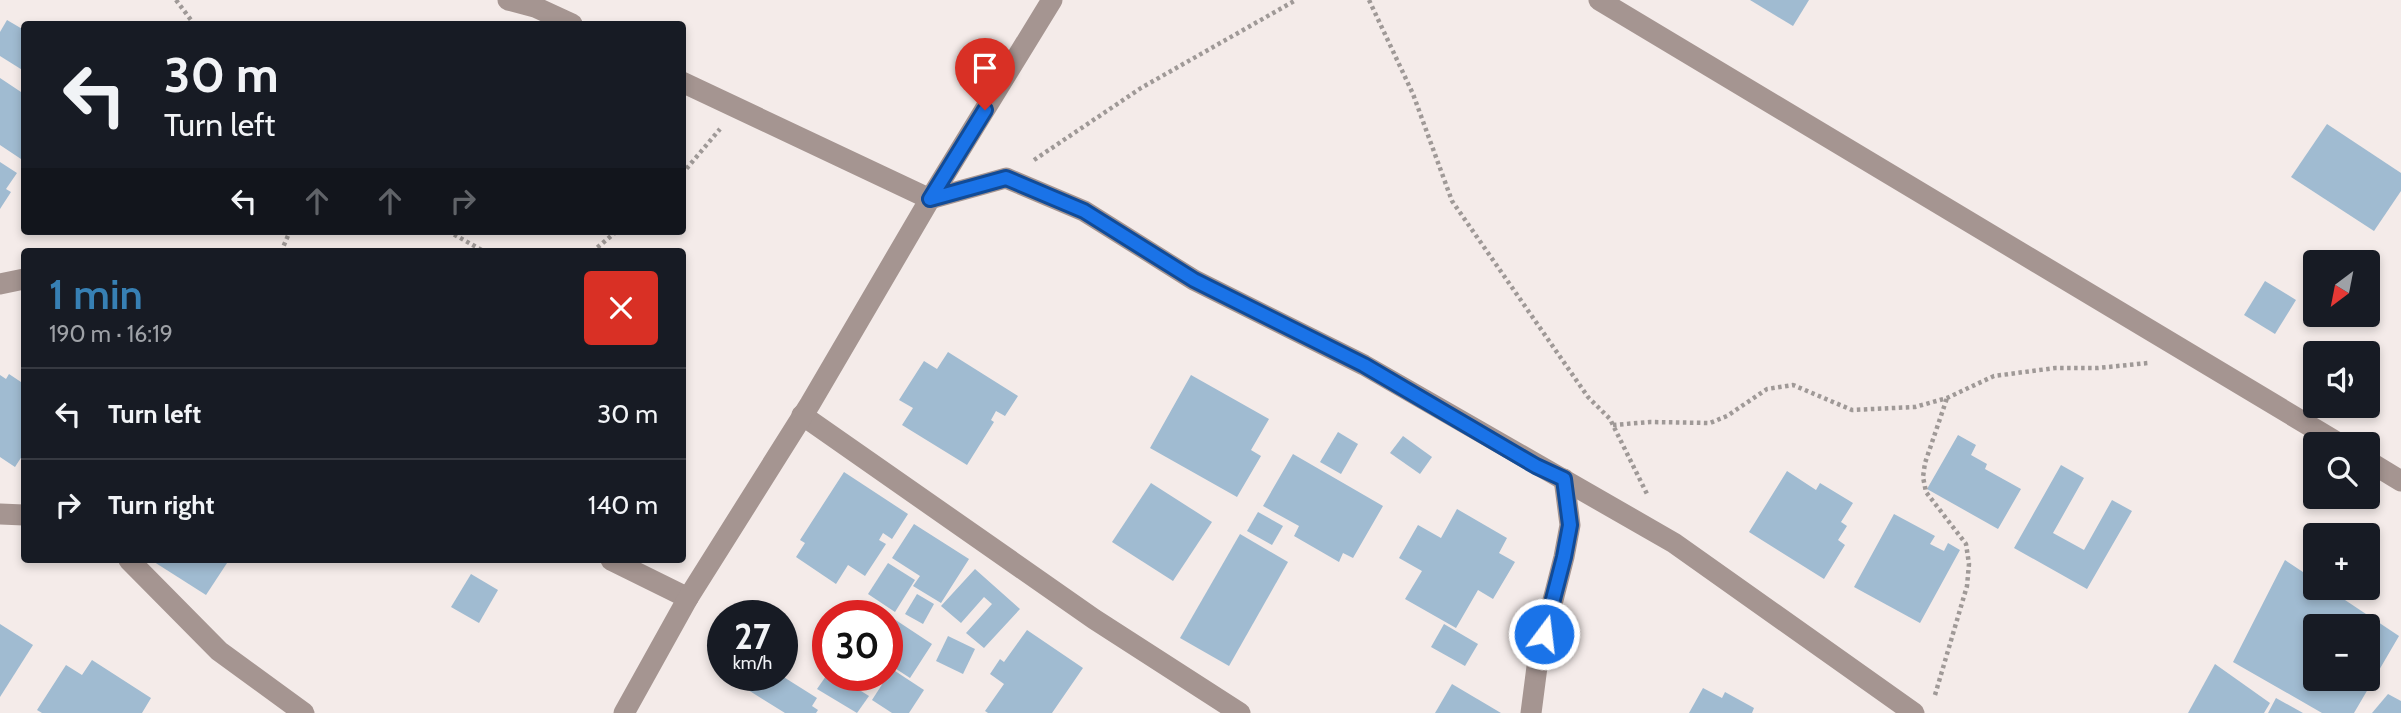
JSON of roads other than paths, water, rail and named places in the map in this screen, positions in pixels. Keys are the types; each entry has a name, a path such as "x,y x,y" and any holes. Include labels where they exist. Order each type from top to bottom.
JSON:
{"street":[{"path":"508,0 535,7 565,21"},
{"path":"625,713 688,598 802,415 1052,0"},
{"path":"1599,0 1624,7 2320,432"},
{"path":"686,84 930,199 1006,178 1084,211 1194,280 1364,365 1674,543 1914,713"},
{"path":"0,284 21,280"},
{"path":"802,415 1083,611 1240,713"},
{"path":"2380,468 2401,481"},
{"path":"1531,713 1538,659 1570,525 1564,479"},
{"path":"0,514 21,515"},
{"path":"132,563 219,651 304,713"},
{"path":"617,563 688,598"}]}
